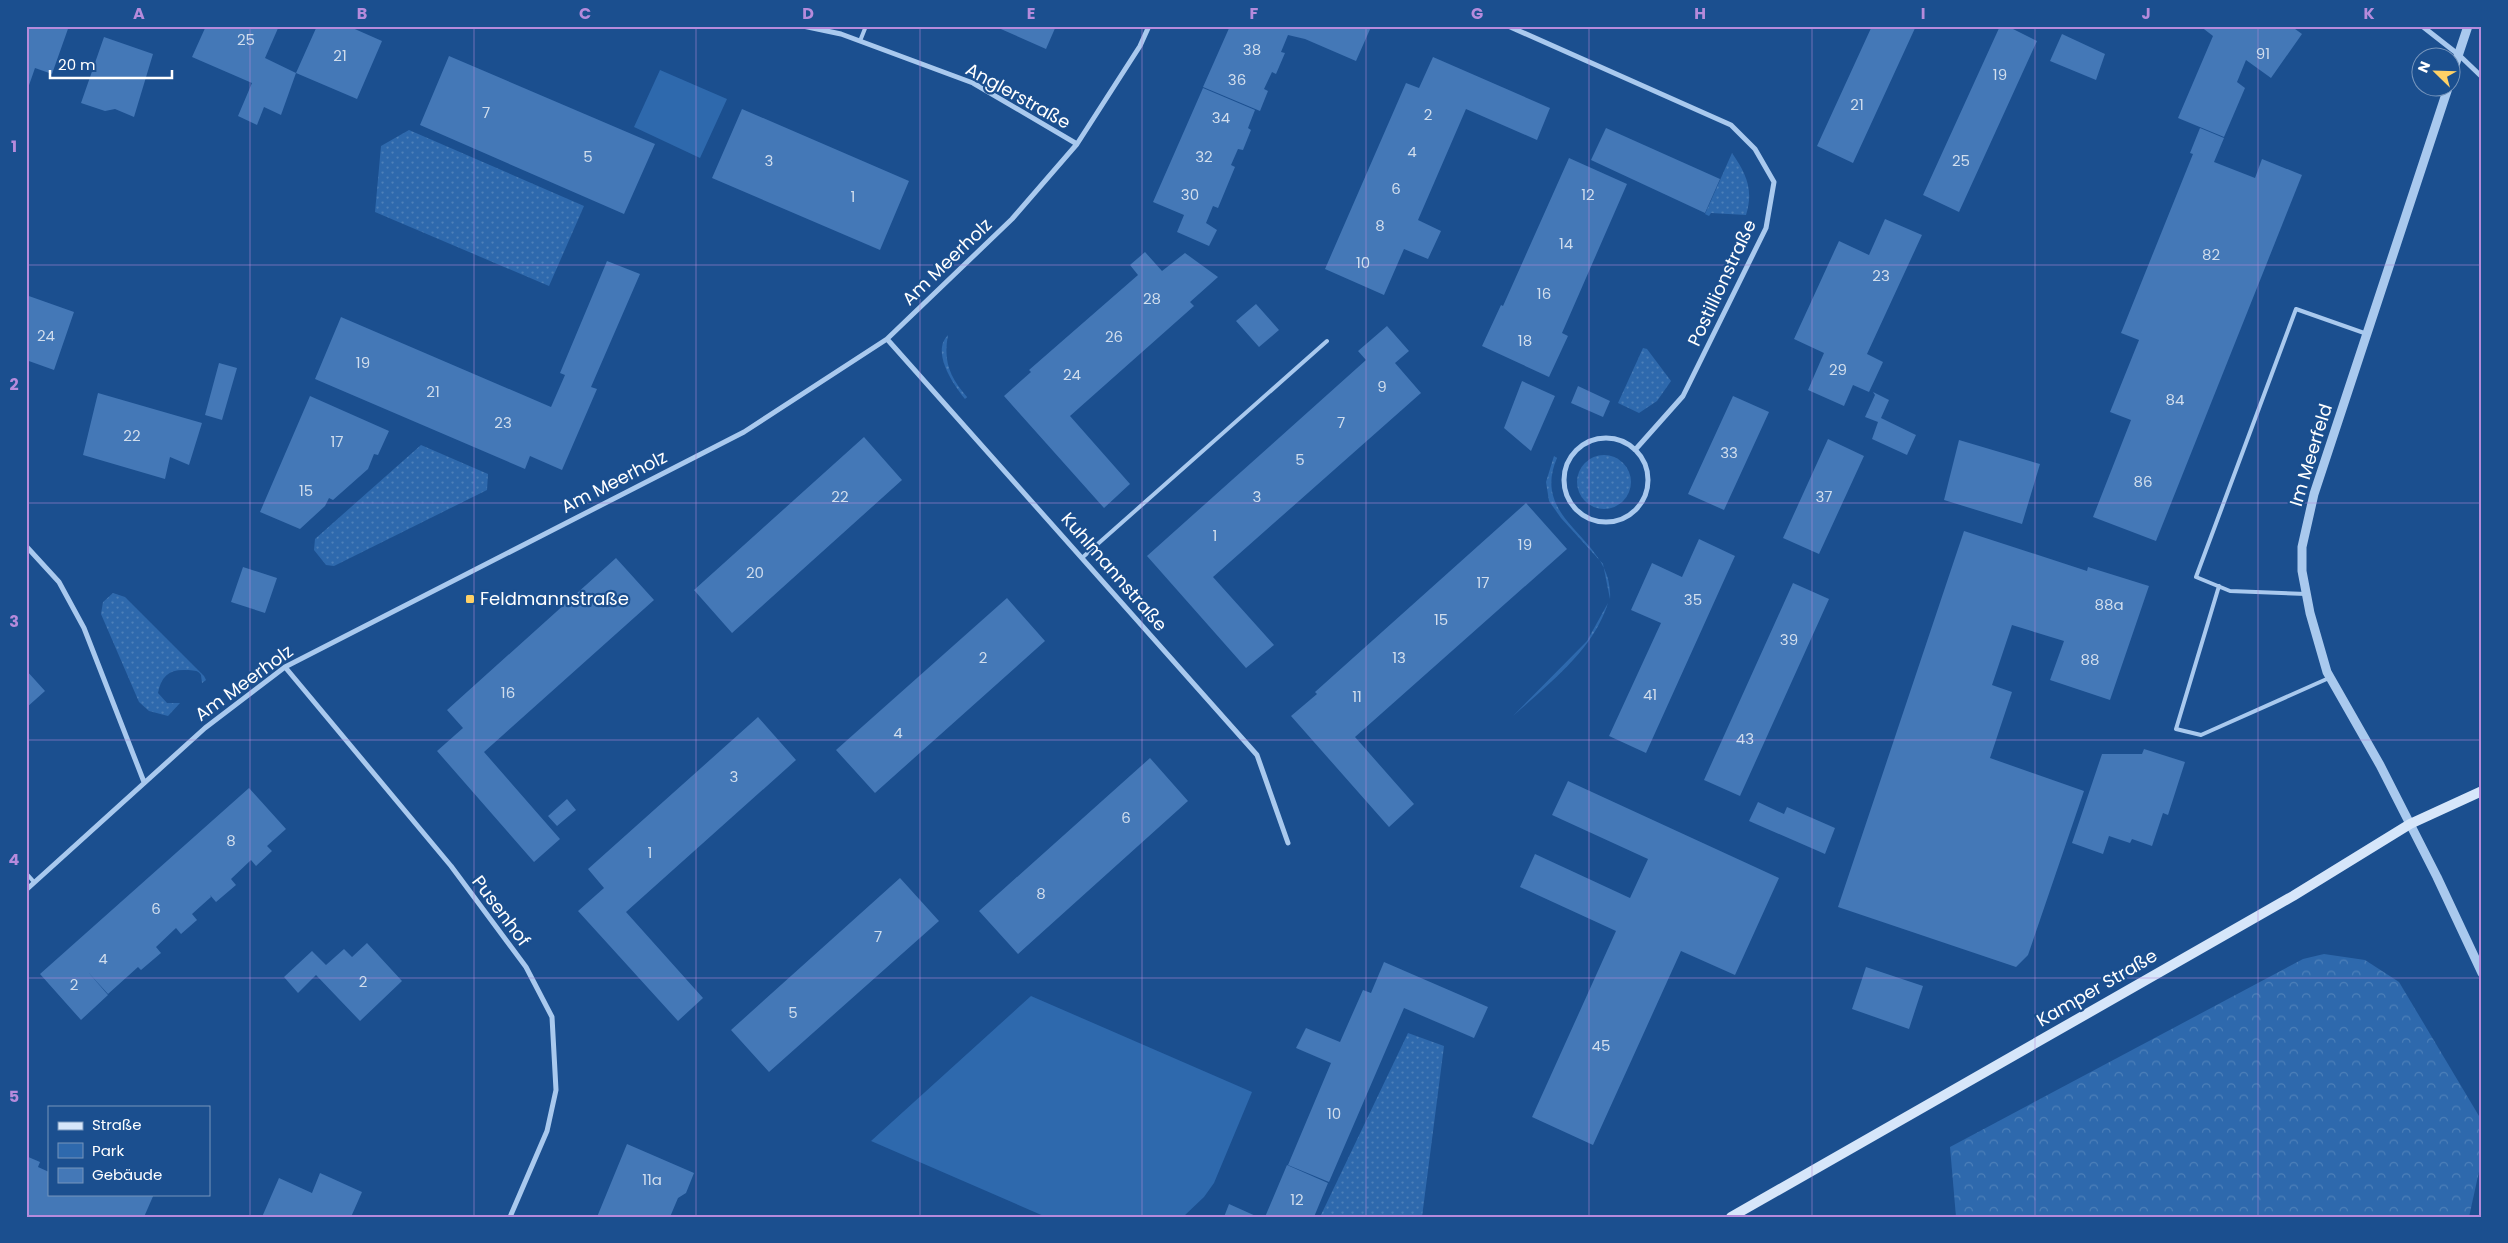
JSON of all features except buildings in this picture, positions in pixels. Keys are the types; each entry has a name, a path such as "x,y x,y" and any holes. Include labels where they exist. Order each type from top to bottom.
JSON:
{"main road":[{"name":"Kamper Straße","path":"1731,1217 2293,896 2410,824 2482,791"}],"street":[{"name":"Anglerstraße","path":"803,26 840,34 973,83 1077,144"},
{"name":"Am Meerholz","path":"26,890 205,728 285,667 744,432 887,339 1012,219 1077,144 1140,46 1148,26"},
{"name":"Postillionstraße","path":"1508,26 1731,125 1755,149 1774,182 1766,228 1683,396 1635,450"},
{"path":"2422,26 2450,48"},
{"path":"2460,52 2468,26"},
{"path":"2460,56 2482,77"},
{"name":"Im Meerfeld","path":"2445,98 2309,512 2302,547 2306,594 2318,644 2330,678 2410,824 2482,973"},
{"name":"Kuhlmannstraße","path":"887,339 1083,557 1257,755 1288,843"},
{"path":"1604,438 1622,441 1635,450 1644,464 1648,479 1645,496 1636,510 1623,519 1606,522 1590,519 1576,509 1568,497 1564,480 1567,464 1576,451 1590,442 1604,438"},
{"path":"26,546 59,582 84,628 144,782"},
{"name":"Pusenhof","path":"285,667 451,866 526,967 552,1016 556,1090 549,1122 510,1217"}],"lane":[{"path":"860,41 866,26"},
{"path":"2306,594 2230,591 2196,576 2296,309 2368,334"},
{"path":"1083,557 1327,341"},
{"path":"2219,586 2176,729 2201,735 2330,678"},
{"path":"26,873 34,882"}],"green space":[{"path":"660,70 727,99 700,158 634,127"},
{"path":"409,130 584,206 549,286 375,212 381,146"},
{"path":"1732,153 1745,175 1749,190 1746,215 1711,213 1709,216 1705,214"},
{"path":"948,335 946,353 949,369 956,383 967,397 965,399 950,377 943,359 943,342"},
{"path":"1643,348 1647,349 1671,381 1657,401 1639,413 1618,403"},
{"path":"421,445 488,474 487,490 334,566 326,565 314,550 315,539"},
{"path":"1604,455 1614,457 1623,463 1629,472 1631,482 1629,492 1623,501 1614,507 1604,509 1594,507 1585,501 1579,492 1577,482 1579,472 1585,463 1594,457"},
{"path":"1554,456 1557,458 1551,480 1554,499 1563,515 1600,560 1561,518 1549,501 1546,482"},
{"path":"1604,570 1608,578 1610,599"},
{"path":"113,593 125,597 206,680 202,683 201,675 195,671 180,670 167,675 161,682 158,693 167,703 180,703 168,716 149,711 139,702 101,614 103,602"},
{"path":"1608,603 1592,636 1581,651 1568,666 1513,716 1587,641"},
{"path":"2324,954 2365,960 2399,982 2482,1121 2482,1158 2469,1217 1956,1217 1950,1147 2303,959"},
{"path":"1031,996 1252,1092 1214,1183 1204,1197 1184,1216 1046,1217 871,1141"},
{"path":"1408,1033 1444,1046 1422,1217 1320,1217"}],"place":[{"name":"Feldmannstraße","path":"470,599"}]}
